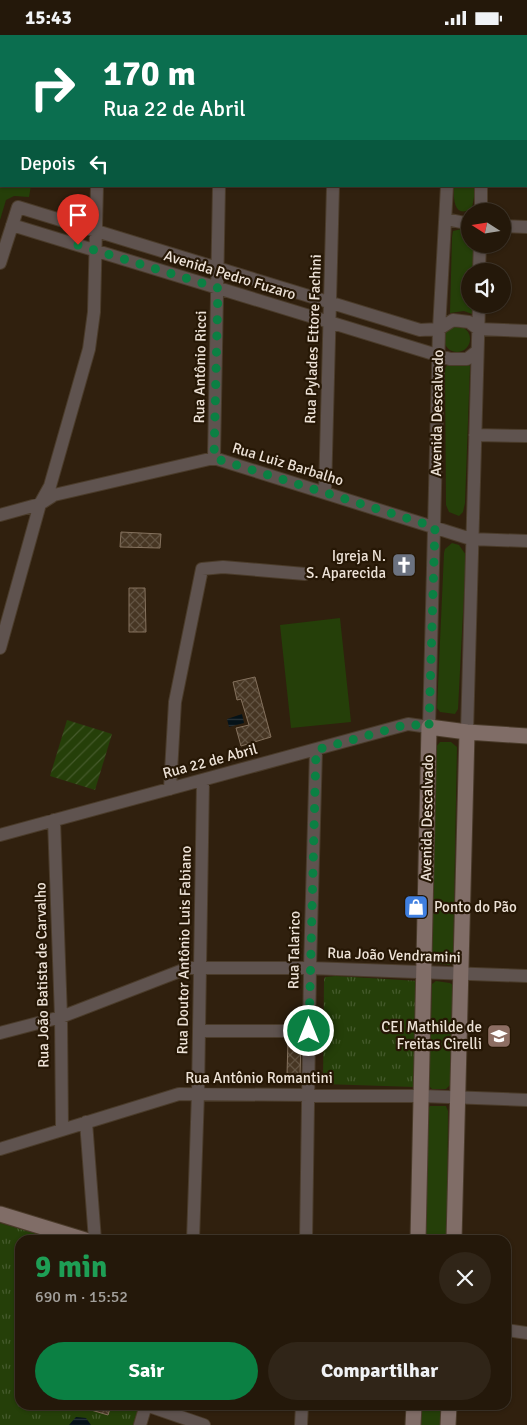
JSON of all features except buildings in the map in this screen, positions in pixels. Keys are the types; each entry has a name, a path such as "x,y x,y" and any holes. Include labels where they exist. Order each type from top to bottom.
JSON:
{"street":[{"path":"0,648 4,621 40,504 50,486 89,349 94,312 96,187"},
{"name":"Rua Antônio Ricci","path":"214,458 219,187"},
{"name":"Rua Pylades Ettore Fachini","path":"325,492 334,187"},
{"name":"Avenida Descalvado","path":"418,1235 438,355 447,187"},
{"path":"480,203 481,187"},
{"name":"Avenida Pedro Fuzaro","path":"438,355 12,225 18,207 218,267 420,331 439,329"},
{"path":"446,219 461,222"},
{"path":"0,263 12,225"},
{"path":"511,226 527,227"},
{"path":"454,1235 478,313"},
{"path":"439,329 453,320 469,322 478,329 527,331"},
{"path":"438,355 450,359 467,359 476,352"},
{"path":"475,435 527,436"},
{"name":"Rua Luiz Barbalho","path":"0,515 40,504 54,495 214,458 471,539 527,541"},
{"path":"170,789 175,702 202,569 223,567 305,574"},
{"name":"Rua 22 de Abril","path":"0,835 408,724 429,727"},
{"path":"429,727 467,732 527,735"},
{"name":"Rua Talarico","path":"306,1235 310,968 316,750"},
{"name":"Rua Doutor Antônio Luis Fabiano","path":"193,1235 198,1093 203,780"},
{"name":"Rua João Batista de Carvalho","path":"54,820 61,1017 62,1129"},
{"name":"Rua João Vendramini","path":"0,1033 61,1017 188,968 310,968 527,976"},
{"path":"199,1031 309,1031"},
{"name":"Rua Antônio Romantini","path":"0,1149 178,1094 421,1096 527,1100"},
{"path":"86,1122 95,1235"},
{"path":"0,1214 69,1235"},
{"path":"511,1331 527,1333"},
{"path":"140,1425 144,1410"},
{"path":"160,1410 204,1425"},
{"path":"301,1425 302,1410"},
{"path":"413,1425 414,1410"},
{"path":"448,1425 449,1410"}],"green space":[{"path":"0,187 31,187 29,197 14,196 6,200 0,220"},
{"path":"454,187 476,187 473,203 461,203 461,211 456,206"},
{"path":"461,229 461,253 474,253 474,263 461,263 461,311 450,313 452,237 453,231"},
{"path":"457,326 466,330 470,339 466,348 457,352 448,348 444,339 448,330"},
{"path":"467,364 470,366 465,503 463,512 459,516 449,512 446,505 445,369 447,365"},
{"path":"452,543 459,545 466,555 458,709 455,714 440,712 437,708 444,553 445,549"},
{"path":"340,618 351,722 291,728 280,625"},
{"path":"67,720 112,734 95,790 50,776"},
{"path":"440,742 451,742 457,747 453,960 450,965 434,963 431,960 436,747"},
{"path":"325,977 418,981 415,1087 323,1084 324,980"},
{"path":"436,981 453,985 450,1085 446,1089 432,1089 429,1086 432,984"},
{"path":"430,1106 446,1106 448,1111 447,1235 425,1235 428,1109"},
{"path":"0,1223 40,1235 15,1235 15,1410 138,1410 133,1425 0,1425"},
{"path":"420,1410 441,1410 440,1425 420,1425"}],"shaded area":[{"path":"242,714 244,723 229,727 227,719"},
{"path":"76,1417 86,1418 91,1425 69,1425"}],"place":[{"name":"Igreja N. S. Aparecida","path":"404,565"},
{"name":"Ponto do Pão","path":"416,907"},
{"name":"CEI Mathilde de Freitas Cirelli","path":"499,1036"}],"route":[{"path":"78,245 218,288 214,458 435,527 429,727 408,724 316,750 309,1031"}]}
